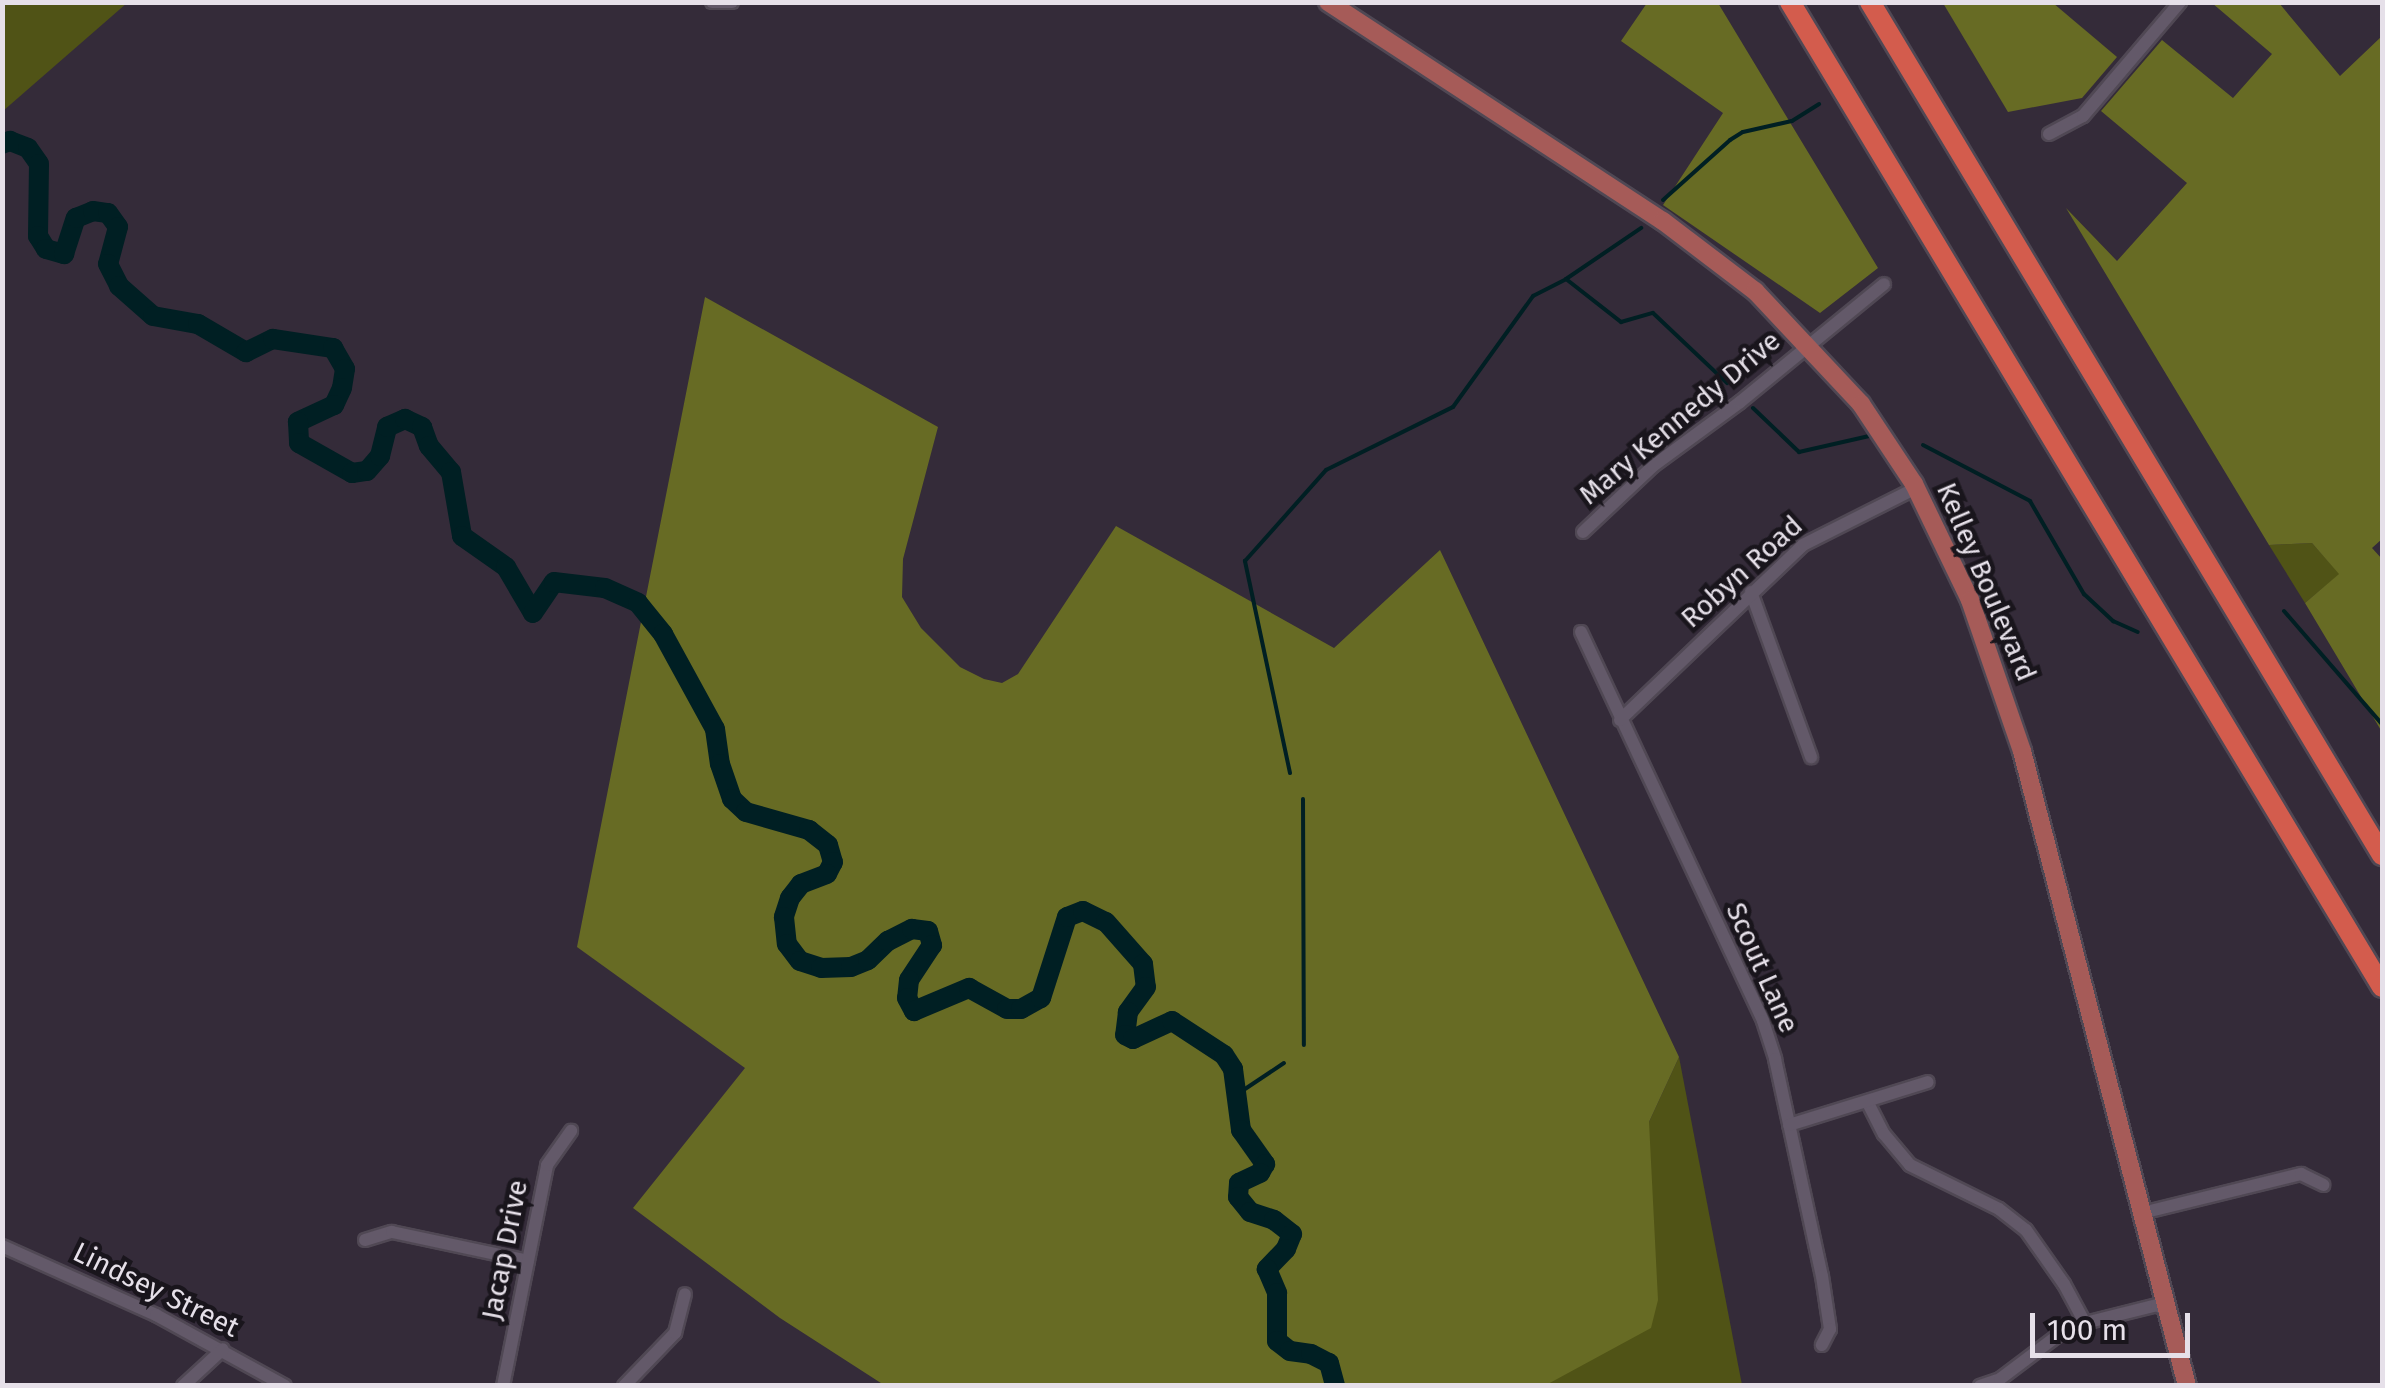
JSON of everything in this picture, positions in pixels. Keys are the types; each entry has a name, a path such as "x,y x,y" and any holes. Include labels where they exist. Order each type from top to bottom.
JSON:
{"highway":[{"path":"1790,2 2382,987"},
{"path":"1870,2 2382,855"}],"main road":[{"name":"Kelley Boulevard","path":"1328,2 1663,220 1755,291 1808,342 1861,404 1916,488 1970,600 2012,716 2187,1386"}],"street":[{"path":"712,2 732,2"},
{"path":"2049,134 2083,116 2180,2"},
{"name":"Mary Kennedy Drive","path":"1584,532 1652,466 1740,402 1808,342 1884,284"},
{"name":"Robyn Road","path":"1620,720 1751,592 1818,534 1916,488"},
{"path":"1751,592 1812,757"},
{"name":"Scout Lane","path":"1581,632 1763,1021 1789,1125 1830,1329 1822,1345"},
{"path":"1789,1125 1928,1082"},
{"path":"1868,1103 1884,1134 1910,1164 1999,1209 2026,1230 2064,1284 2085,1323"},
{"name":"Jacap Drive","path":"503,1386 550,1158 571,1131"},
{"path":"2142,1213 2301,1174 2324,1185"},
{"path":"365,1240 392,1232 528,1261"},
{"name":"Lindsey Street","path":"2,1246 223,1348 285,1386"},
{"path":"624,1386 674,1332 686,1294"},
{"path":"1980,1386 2000,1379 2061,1334 2085,1323 2157,1305 2168,1312"},
{"path":"183,1386 223,1348"}],"shaded area":[{"path":"3,2 127,2 127,3 3,111"},
{"path":"2312,543 2340,574 2305,603 2269,545"},
{"path":"1679,1057 1742,1385 1546,1386 1649,1122"}],"green space":[{"path":"1647,3 1718,3 1878,268 1820,313 1663,205 1723,113 1621,41"},
{"path":"1943,3 2053,3 2117,57 2082,98 2008,112"},
{"path":"2212,3 2279,3 2340,76 2382,36 2382,539 2372,548 2382,559 2382,732 2305,603 2339,574 2312,543 2269,545 2066,208 2117,261 2187,183 2101,111 2162,40 2233,98 2272,54"},
{"path":"705,297 938,427 903,559 902,597 921,628 960,667 984,679 1002,683 1018,674 1116,526 1334,648 1440,550 1679,1057 1649,1122 1658,1300 1651,1328 1546,1385 884,1385 780,1318 633,1208 745,1068 577,947"}],"waterway":[{"path":"1663,200 1730,140 1743,132 1792,121 1819,104"},
{"path":"2,144 10,141 28,148 39,164 38,236 46,249 64,254 76,218 93,211 108,213 118,227 108,264 119,286 153,316 198,324 246,352 273,339 333,348 345,369 342,388 334,405 298,422 299,443 352,473 367,471 380,456 387,427 405,419 422,427 429,446 451,472 462,536 506,567 533,613 554,582 605,588 638,603 663,634 715,729 720,764 732,799 746,812 809,830 828,845 833,862 827,874 801,884 790,898 784,917 787,944 800,961 821,968 851,967 868,960 888,941 912,929 928,931 932,945 909,980 907,998 914,1011 969,988 1007,1009 1021,1009 1041,998 1067,917 1083,911 1106,922 1143,964 1146,987 1128,1012 1125,1035 1133,1039 1172,1021 1224,1055 1233,1069 1241,1130 1265,1164 1260,1173 1239,1183 1238,1197 1250,1212 1274,1220 1292,1234 1286,1249 1267,1269 1277,1293 1277,1341 1290,1351 1311,1354 1329,1363 1335,1386"},
{"path":"1566,279 1641,228"},
{"path":"1290,773 1245,561 1326,470 1453,407 1533,296 1566,279 1621,322 1653,313 1727,383"},
{"path":"1753,408 1799,452 1869,436"},
{"path":"1923,445 2030,501 2084,594 2113,621 2138,632"},
{"path":"2284,611 2382,724"},
{"path":"1303,799 1304,1045"},
{"path":"1239,1093 1284,1063"}]}
